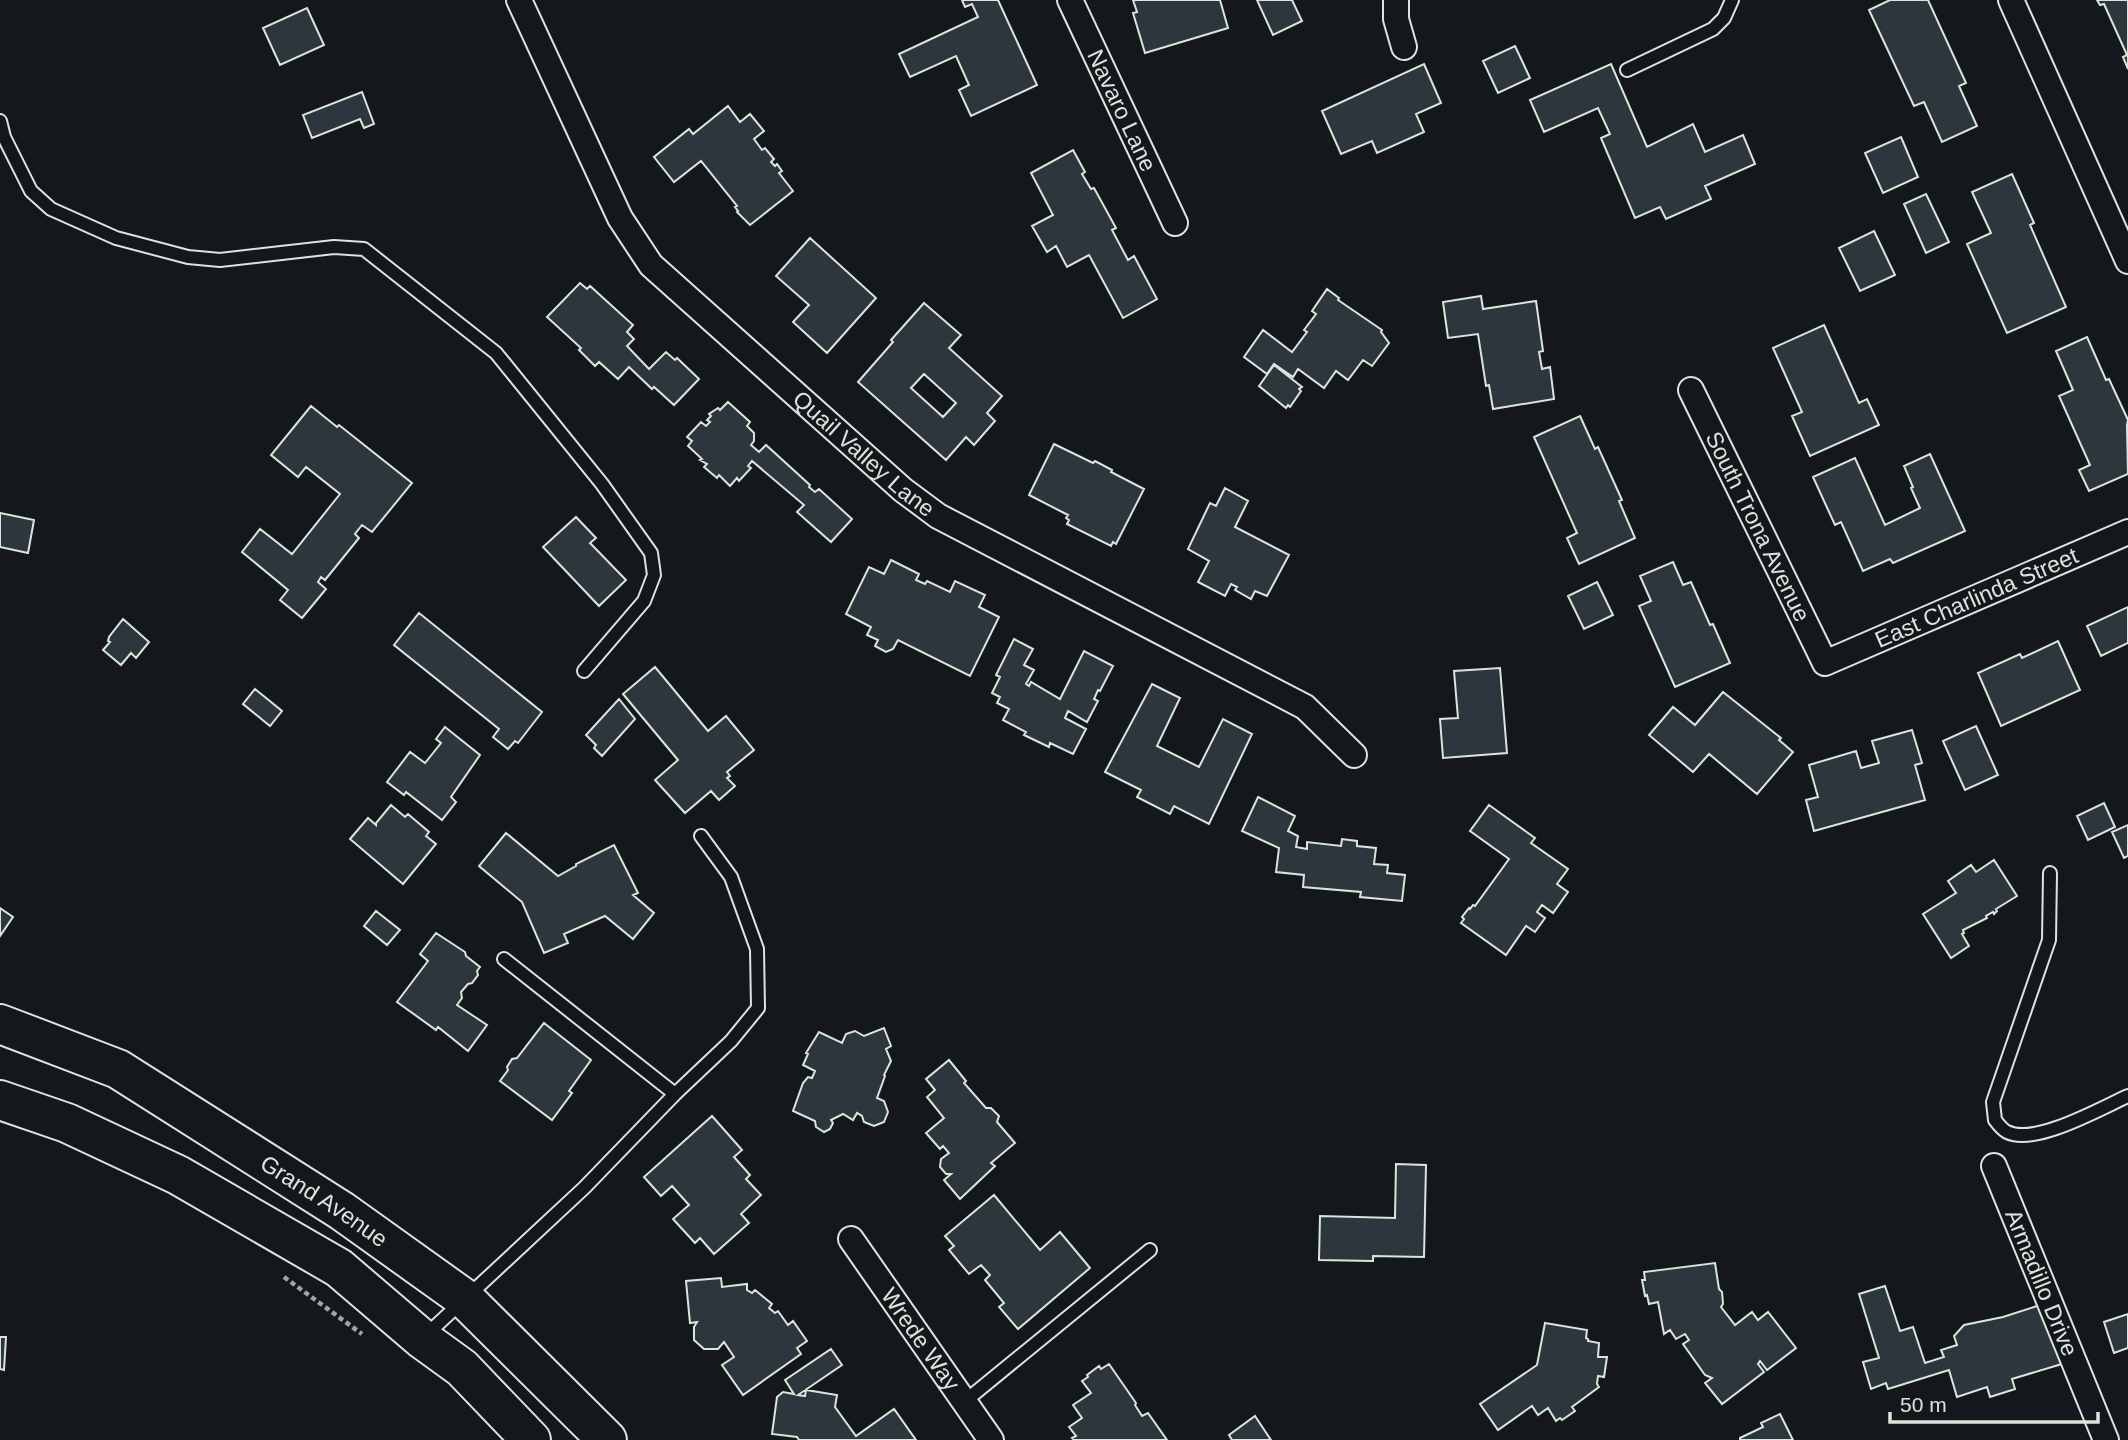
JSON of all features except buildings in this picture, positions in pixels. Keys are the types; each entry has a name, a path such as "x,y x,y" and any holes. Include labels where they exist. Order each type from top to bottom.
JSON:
{"main road":[{"name":"Grand Avenue","path":"0,1024 118,1069 342,1211 466,1299 607,1440"},
{"name":"Grand Avenue","path":"0,1100 67,1123 178,1175 339,1268 422,1339 462,1368 531,1440"}],"street":[{"name":"Quail Valley Lane","path":"519,0 620,218 651,265 903,489 938,516 1305,706 1354,755"},
{"name":"Navaro Lane","path":"1070,0 1175,223"},
{"path":"1395,0 1396,19 1404,47"},
{"path":"2011,0 2128,261"},
{"name":"South Trona Avenue","path":"1691,390 1825,663"},
{"name":"East Charlinda Street","path":"1825,663 2128,532"},
{"name":"Armadillo Drive","path":"1994,1166 2106,1440"},
{"name":"Wrede Way","path":"851,1239 991,1440"}],"lane":[{"path":"1627,70 1713,29 1724,18 1732,0"},
{"path":"0,121 4,137 31,191 51,209 116,238 188,257 219,260 334,247 364,249 496,353 602,484 651,553 654,575 644,601 584,671"},
{"path":"422,1339 584,1188 675,1094 731,1041 758,1008 757,949 731,877 701,836"},
{"path":"2050,873 2049,940 1993,1102 1995,1120 2007,1132 2027,1135 2046,1133 2128,1096"},
{"path":"504,959 675,1094"},
{"path":"964,1402 1150,1250"}],"path":[{"path":"275,1270 363,1335"}]}
